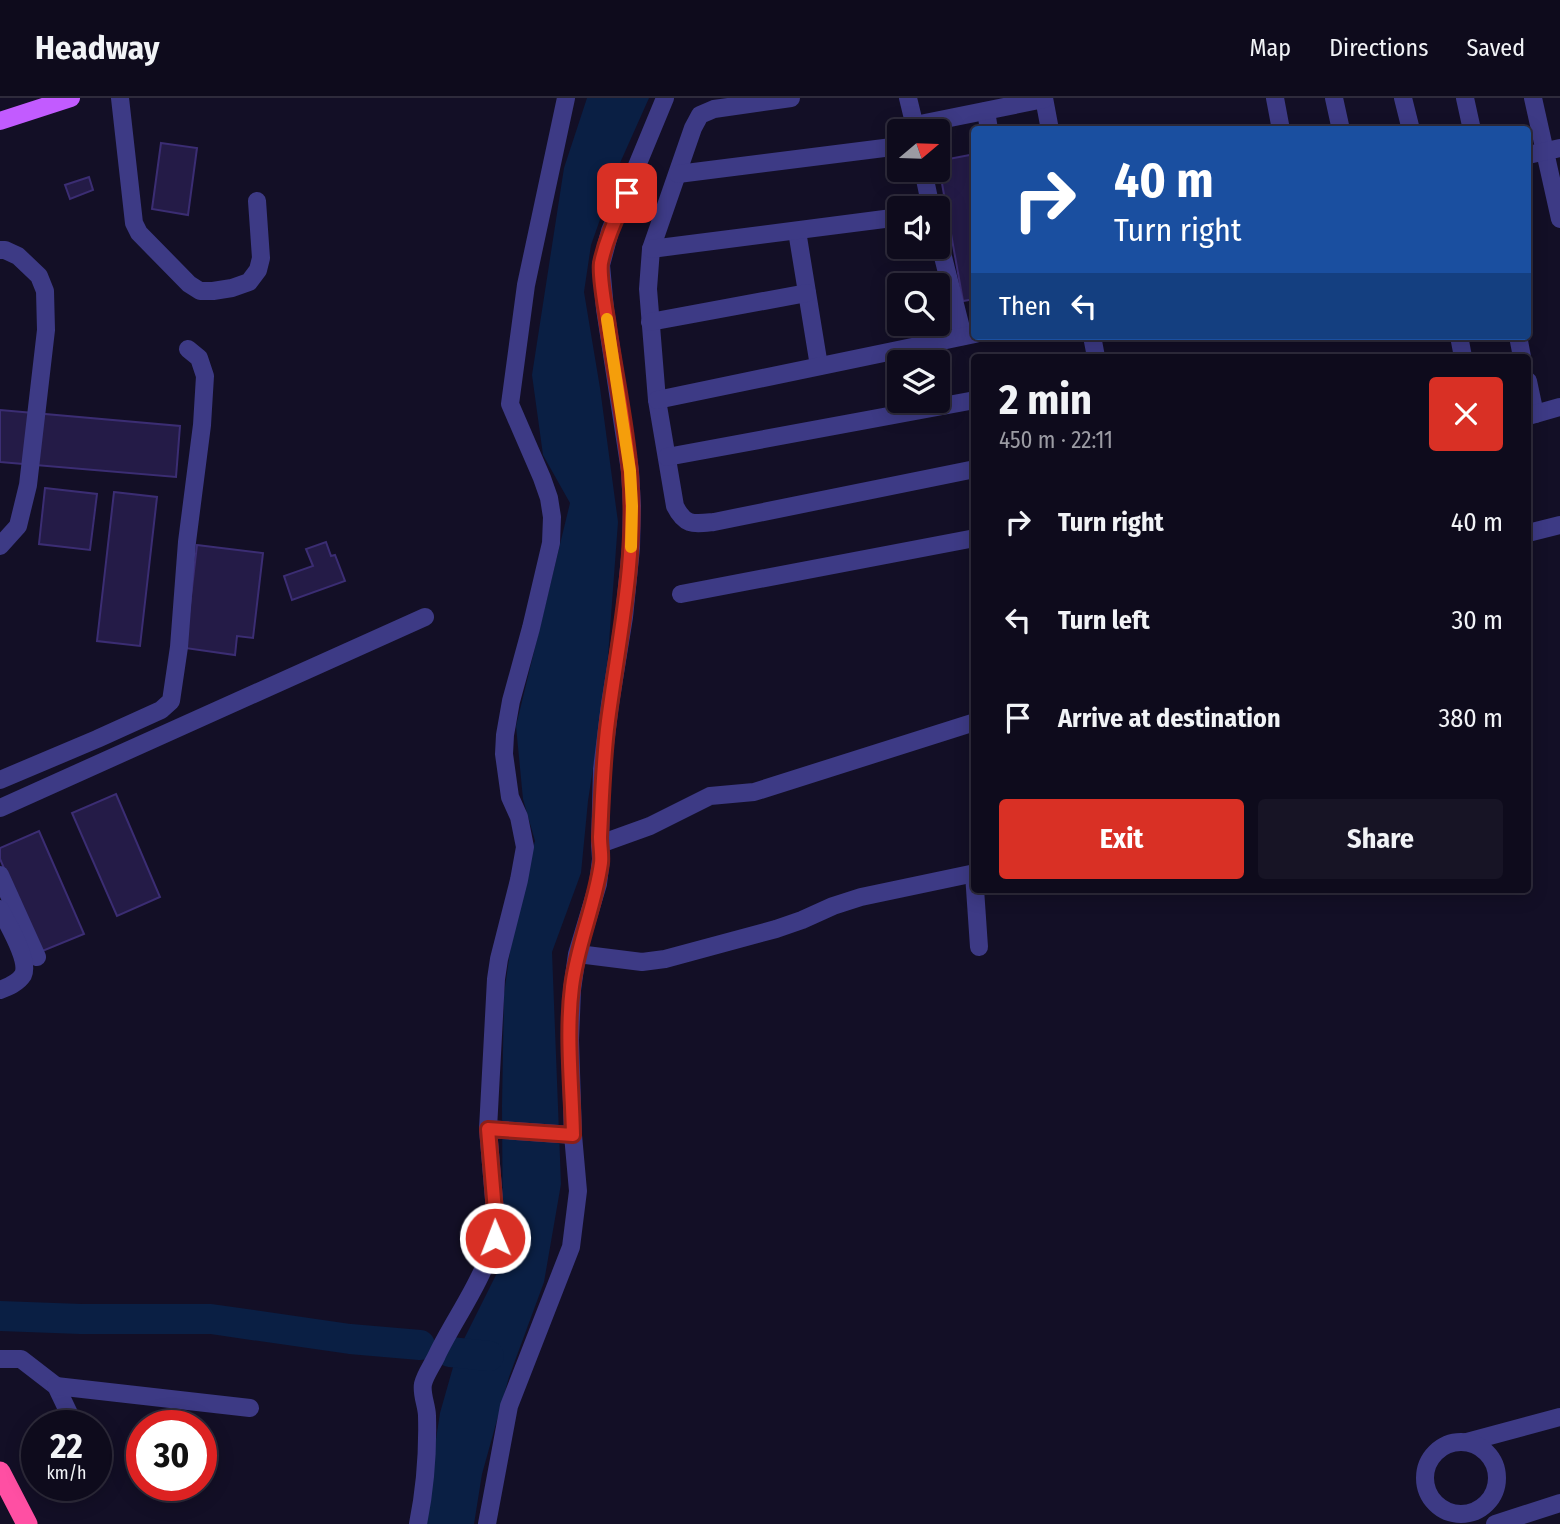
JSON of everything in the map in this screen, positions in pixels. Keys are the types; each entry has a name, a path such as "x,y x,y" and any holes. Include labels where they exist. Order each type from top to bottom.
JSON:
{"highway":[{"path":"0,1472 27,1524"}],"main road":[{"path":"0,121 71,98"}],"street":[{"path":"120,98 134,223 138,233 189,284 200,291 213,291 249,282 258,270 261,258 257,201"},
{"path":"418,1524 426,1443 427,1413 423,1385 492,1252 495,1238 496,979 525,847 519,817 510,797 504,754 505,735 551,543 552,517 542,478 510,404 526,285 566,98"},
{"path":"487,1524 509,1406 571,1247 578,1191 567,1135 572,990 578,954 598,884 601,859 602,769 631,548 630,471 605,309 601,265 610,231 665,98"},
{"path":"791,98 714,109 700,115 693,128 651,249 648,289 657,400 675,506 681,517 689,523 729,520 971,470"},
{"path":"908,98 914,119"},
{"path":"1275,98 1280,126"},
{"path":"1334,98 1340,126"},
{"path":"1403,98 1410,126"},
{"path":"1465,98 1471,126"},
{"path":"1533,98 1560,219"},
{"path":"950,120 1044,99 1050,126"},
{"path":"986,111 988,126"},
{"path":"678,174 887,148"},
{"path":"651,249 887,219"},
{"path":"797,231 819,366"},
{"path":"0,250 18,256 39,276 45,291 46,330 28,485 18,526 0,546"},
{"path":"657,400 969,335 945,259"},
{"path":"650,322 807,293"},
{"path":"0,779 97,739 160,710 171,701 179,647 205,376 199,358 188,349"},
{"path":"667,457 971,401"},
{"path":"1531,415 1560,407"},
{"path":"1531,532 1560,525"},
{"path":"681,594 971,539"},
{"path":"0,808 425,617"},
{"path":"600,844 650,826 710,796 754,792 971,723"},
{"path":"0,875 37,957"},
{"path":"578,954 642,962 665,959 776,929 861,897 971,875"},
{"path":"975,893 978,947"},
{"path":"0,909 25,968 18,982 0,990"},
{"path":"494,1130 567,1135"},
{"path":"0,1359 21,1359 55,1386 67,1410"},
{"path":"55,1386 250,1408"},
{"path":"1467,1442 1481,1447 1491,1457 1497,1471 1497,1485 1491,1499 1472,1513 1448,1512 1430,1497 1426,1486 1425,1474 1430,1460 1439,1449 1452,1443 1467,1442 1560,1417"},
{"path":"1491,1499 1518,1517"},
{"path":"1495,1524 1560,1503"}],"water":[{"path":"587,98 649,98 620,163 591,245 584,292 618,522 606,683 588,801 581,873 552,952 561,1184 544,1282 509,1377 482,1474 474,1524 423,1524 440,1413 457,1353 503,1261 504,994 516,909 535,841 523,799 516,726 570,503 543,455 532,375 564,168"}],"building":[{"path":"161,143 197,148 188,215 152,209"},
{"path":"971,155 971,300 963,301 950,228 950,196 944,196 942,182 950,182 950,159"},
{"path":"89,177 93,190 70,199 65,185"},
{"path":"0,410 180,426 176,477 0,462"},
{"path":"45,488 97,494 90,550 39,544"},
{"path":"114,492 157,497 140,646 97,641"},
{"path":"326,542 331,556 335,555 345,581 292,600 284,576 313,566 306,549"},
{"path":"197,545 263,553 253,638 237,636 235,655 185,648"},
{"path":"116,794 160,897 117,916 72,813"},
{"path":"39,831 84,934 40,952 0,859 0,848"}],"waterway":[{"path":"0,1316 211,1319 350,1339 420,1345"},
{"path":"450,1352 489,1356"}],"slow traffic":[{"path":"607,319 630,471 631,547"}],"route":[{"path":"495,1238 488,1129 573,1135 570,1040 572,990 577,954 598,884 601,859 602,769 631,548 630,471 605,309 601,265 610,231 627,193"}]}
